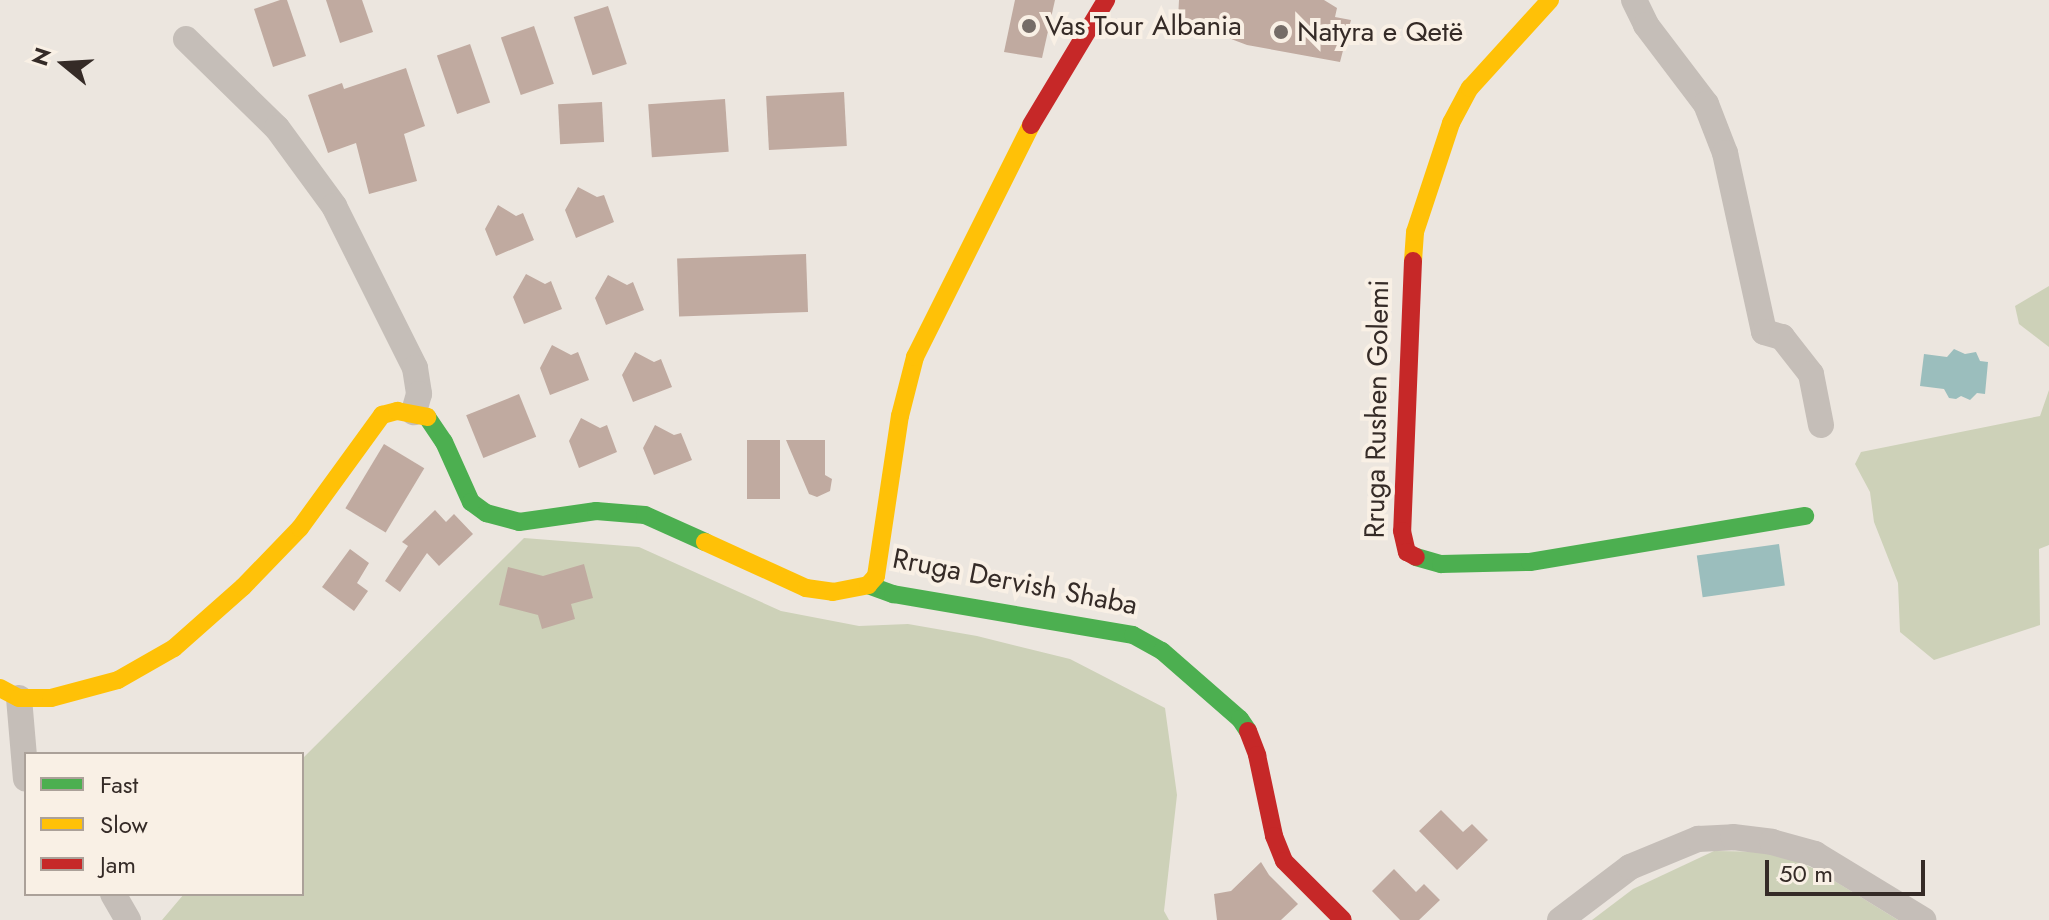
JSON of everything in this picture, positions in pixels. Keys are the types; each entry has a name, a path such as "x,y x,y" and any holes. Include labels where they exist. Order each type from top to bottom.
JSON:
{"street":[{"name":"Rruga Dervish Shaba","path":"1106,0 1020,144 915,357 900,416 880,563 876,576 868,585 893,594 1133,635 1162,651 1246,727 1257,755 1274,836 1284,861 1343,920"},
{"name":"Rruga Rushen Golemi","path":"1550,0 1501,50 1470,88 1451,123 1415,232 1409,307 1402,531 1407,552 1422,561 1441,564 1530,562 1805,516"},
{"path":"1634,0 1652,34 1706,104 1725,153 1764,332 1782,337 1811,374 1821,425"},
{"path":"186,39 277,128 334,206 415,368 419,394 414,412"},
{"path":"24,768 10,693 51,698 118,680 174,648 243,587 300,528 382,415 397,411 426,416 436,429 471,502 486,513 519,522 596,511 645,515 806,588 833,592 868,585"},
{"path":"1560,920 1630,867 1698,839 1733,837 1772,842 1815,854 1923,920"},
{"path":"114,896 128,920"}],"green space":[{"path":"2049,286 2049,347 2019,324 2015,306"},
{"path":"2049,390 2049,545 2039,549 2040,625 1934,660 1900,632 1898,583 1874,522 1870,492 1855,464 1861,452 2040,416"},
{"path":"524,538 639,547 781,611 859,626 908,624 977,636 1070,659 1165,708 1177,795 1164,911 1169,920 162,920 182,896 304,896 304,757"},
{"path":"1714,851 1775,852 1815,869 1898,920 1592,920 1633,889"}],"water":[{"path":"1954,349 1965,354 1976,352 1980,361 1988,362 1985,394 1977,393 1970,400 1961,396 1956,399 1949,398 1944,389 1920,386 1924,354 1947,357"},
{"path":"1779,544 1785,586 1703,597 1697,556"}],"building":[{"path":"287,0 306,56 273,67 254,9"},
{"path":"326,0 362,0 373,32 340,43"},
{"name":"Vas Tour Albania","path":"1015,0 1055,0 1042,58 1004,52"},
{"name":"Natyra e Qetë","path":"1179,0 1324,0 1337,8 1335,17 1351,20 1340,62 1247,45 1178,19"},
{"path":"608,6 627,64 593,75 574,17"},
{"path":"534,26 554,84 521,95 501,37"},
{"path":"470,44 490,103 457,114 437,55"},
{"path":"406,68 425,126 404,134 417,181 369,194 356,143 328,153 308,95 342,83 344,89"},
{"path":"844,92 847,146 769,150 766,96"},
{"path":"725,99 729,152 652,157 648,104"},
{"path":"602,102 604,142 560,144 558,104"},
{"path":"578,187 597,197 604,195 614,222 576,238 565,210"},
{"path":"498,205 516,216 523,213 534,240 496,256 485,229"},
{"path":"806,254 808,312 679,316 677,259"},
{"path":"526,274 545,284 551,281 562,309 524,324 513,297"},
{"path":"608,275 627,285 633,282 644,310 606,325 595,298"},
{"path":"552,345 571,355 578,352 589,380 550,395 540,368"},
{"path":"635,352 654,362 661,359 672,387 633,402 622,375"},
{"path":"519,394 536,437 483,458 466,415"},
{"path":"581,418 600,428 607,425 617,452 579,468 569,441"},
{"path":"655,425 674,435 681,433 692,460 654,475 643,448"},
{"path":"747,440 780,440 780,499 747,499"},
{"path":"786,440 825,440 825,475 832,479 830,491 817,497 809,494"},
{"path":"384,444 424,468 386,532 345,508"},
{"path":"435,510 446,522 454,514 473,534 439,566 427,553 400,592 385,581 408,546 402,542"},
{"path":"350,549 369,563 357,583 368,591 354,611 322,587"},
{"path":"584,564 593,598 571,604 575,619 542,629 538,615 499,605 508,567 543,576"},
{"path":"1441,810 1463,832 1472,824 1488,840 1457,870 1419,831"},
{"path":"1261,862 1269,875 1298,904 1281,920 1217,920 1214,894 1231,891"},
{"path":"1394,869 1416,892 1424,884 1440,900 1419,920 1400,920 1372,891"}],"traffic: fast":[{"path":"427,417 444,442 471,502 486,513 519,522 596,511 645,515 705,542"},
{"path":"1416,557 1441,564 1530,562 1805,516"},
{"path":"868,585 893,594 1133,635 1162,651 1240,719 1248,731"}],"traffic: slow":[{"path":"1413,261 1415,232 1451,123 1470,88 1550,0"},
{"path":"705,542 806,588 833,592 868,585 876,576 900,416 915,357 1031,125"},
{"path":"0,688 19,698 51,698 118,680 174,648 243,587 300,528 382,415 397,411 427,417"}],"traffic: jam":[{"path":"1031,125 1106,0"},
{"path":"1413,261 1402,531 1407,552 1416,557"},
{"path":"1248,731 1257,755 1274,836 1284,861 1343,920"}],"place":[{"name":"Vas Tour Albania","path":"1029,26"},
{"name":"Natyra e Qetë","path":"1281,32"}]}
